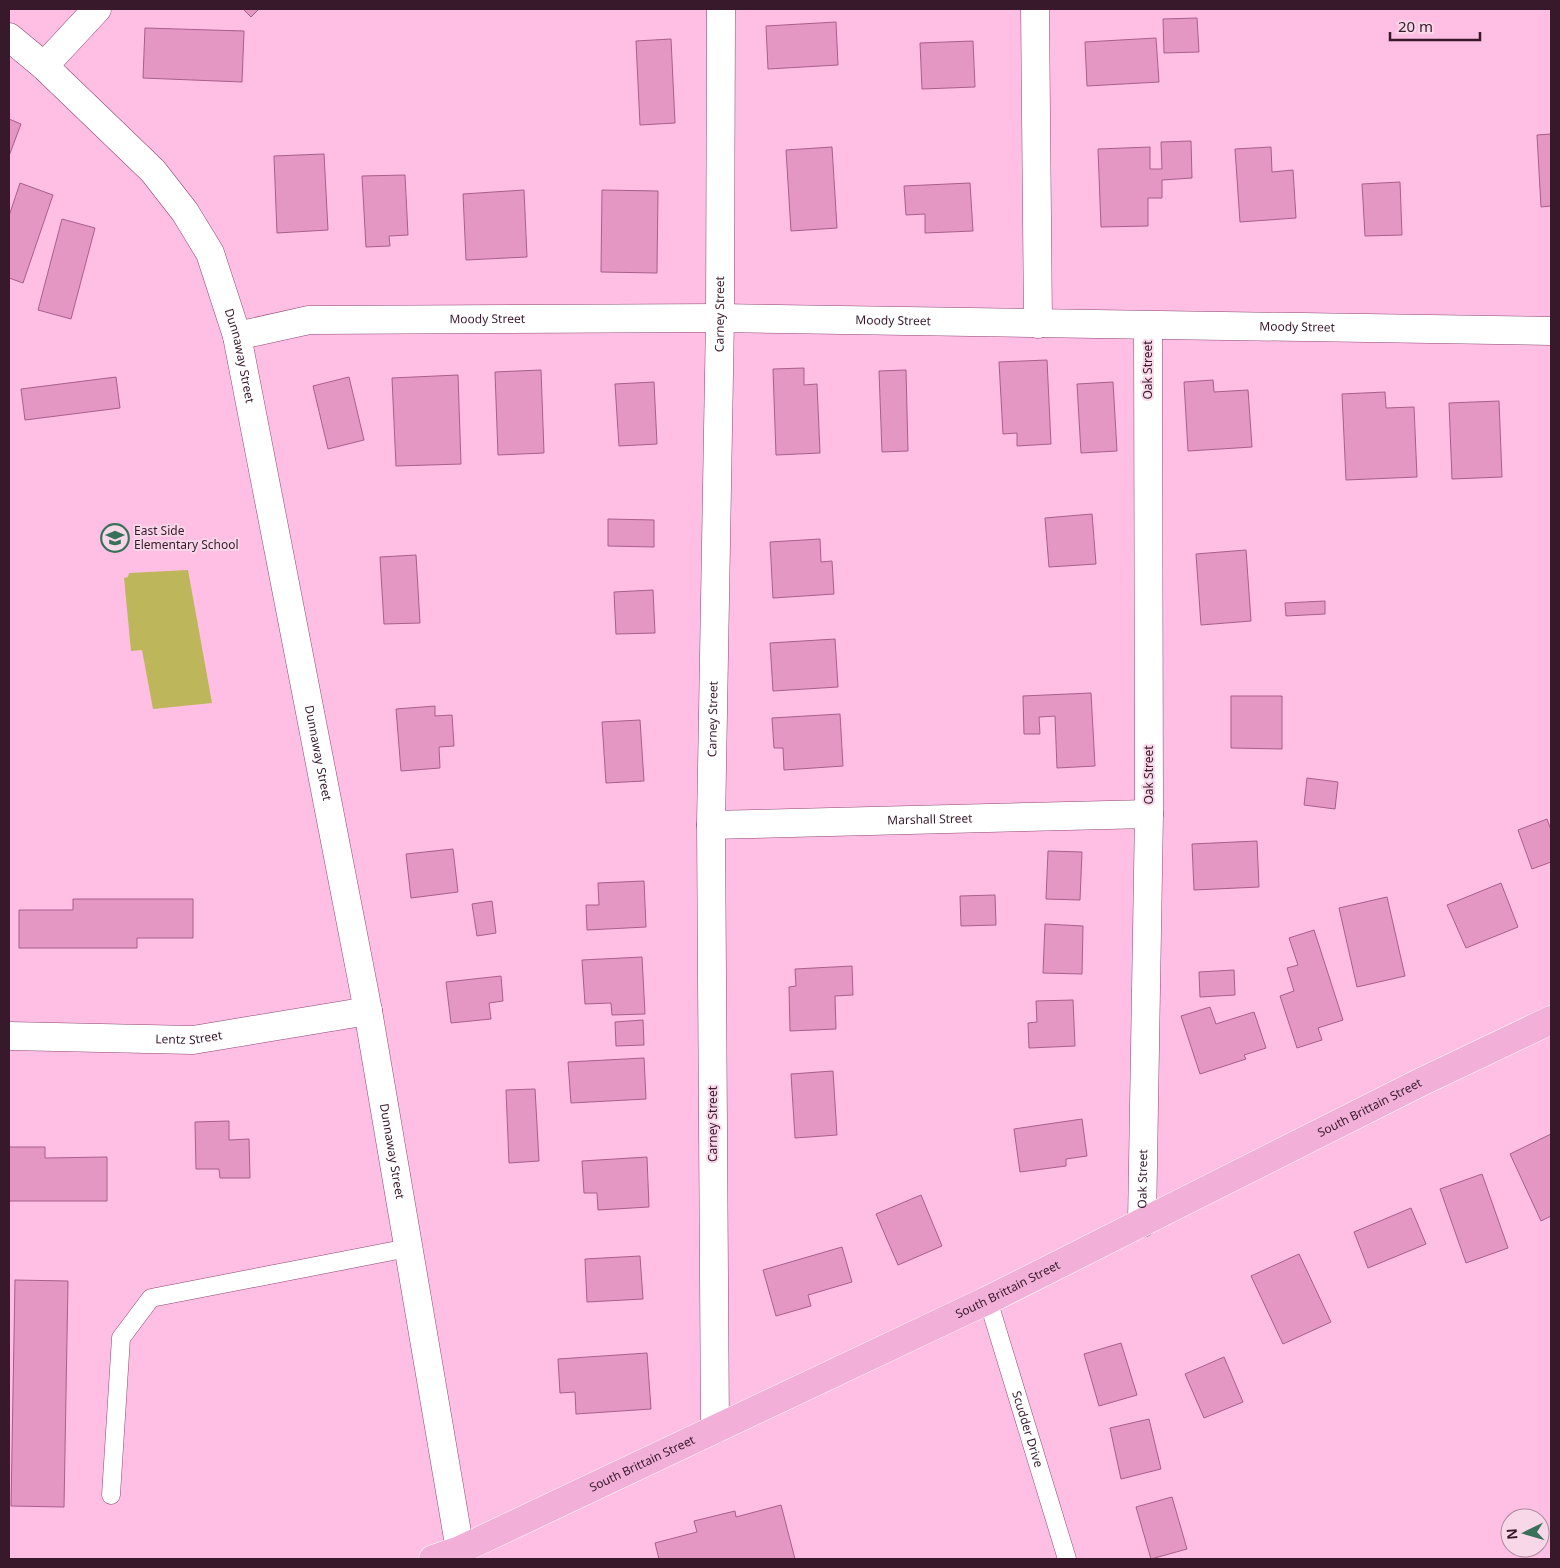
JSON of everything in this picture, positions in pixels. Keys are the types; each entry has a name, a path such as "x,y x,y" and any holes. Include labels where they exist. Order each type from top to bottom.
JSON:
{"main road":[{"name":"South Brittain Street","path":"433,1559 463,1555 715,1429 988,1300 1422,1082 1551,1020"}],"street":[{"path":"44,66 97,9"},
{"name":"Carney Street","path":"715,1429 711,824 720,318 720,9"},
{"path":"1035,9 1038,324"},
{"name":"Dunnaway Street","path":"9,37 44,66 153,171 184,212 210,253 237,336 368,1011 463,1555"},
{"name":"Moody Street","path":"237,336 309,320 720,318 1551,331"},
{"name":"Oak Street","path":"1142,1223 1149,814 1148,326"},
{"name":"Marshall Street","path":"711,824 1149,814"},
{"name":"Lentz Street","path":"9,1036 193,1040 368,1011"}],"lane":[{"path":"111,1495 121,1338 151,1298 408,1248"},
{"name":"Scudder Drive","path":"988,1300 1067,1559"}],"shaded area":[{"path":"188,570 212,703 153,709 142,650 131,651 124,578 128,577 129,573"}],"building":[{"path":"243,9 259,9 251,17"},
{"path":"1197,18 1199,52 1164,53 1163,19"},
{"path":"836,22 838,65 768,69 766,26"},
{"path":"145,28 244,31 242,82 143,78"},
{"path":"1156,38 1159,82 1087,86 1085,42"},
{"path":"671,39 675,123 640,125 636,41"},
{"path":"973,41 975,87 922,89 920,43"},
{"path":"9,119 21,124 9,156"},
{"path":"1551,134 1551,206 1541,207 1537,135"},
{"path":"1191,141 1192,178 1162,180 1162,198 1148,198 1148,226 1101,227 1098,149 1150,147 1150,169 1162,169 1161,142"},
{"path":"832,147 837,228 791,231 786,150"},
{"path":"1271,147 1272,172 1293,170 1296,218 1240,222 1235,149"},
{"path":"324,154 328,230 277,233 274,156"},
{"path":"405,175 408,235 389,236 390,246 366,247 362,176"},
{"path":"1400,182 1402,235 1365,236 1362,184"},
{"path":"20,183 53,195 23,283 9,278 9,216"},
{"path":"970,183 973,231 925,233 925,214 906,215 904,186"},
{"path":"524,190 527,257 466,260 463,194"},
{"path":"602,190 658,191 657,273 601,272"},
{"path":"62,219 95,228 71,319 38,310"},
{"path":"1047,360 1051,444 1017,446 1017,433 1003,434 999,362"},
{"path":"804,368 804,385 817,384 820,453 776,455 773,369"},
{"path":"541,370 544,453 498,455 495,372"},
{"path":"906,370 908,451 882,452 879,371"},
{"path":"458,375 461,464 396,466 392,378"},
{"path":"116,377 120,408 25,420 21,389"},
{"path":"349,377 364,440 328,449 313,386"},
{"path":"1213,380 1214,392 1248,390 1252,447 1188,451 1184,382"},
{"path":"654,382 657,444 619,446 615,384"},
{"path":"1113,382 1117,451 1081,453 1077,384"},
{"path":"1385,392 1386,408 1414,407 1417,477 1346,480 1342,394"},
{"path":"1499,401 1502,477 1452,479 1449,403"},
{"path":"1092,514 1096,564 1049,567 1045,518"},
{"path":"608,519 654,520 654,547 608,546"},
{"path":"820,539 821,562 832,561 834,594 773,598 770,542"},
{"path":"1246,550 1251,621 1201,625 1196,554"},
{"path":"416,555 420,623 384,624 380,557"},
{"path":"653,590 655,633 616,634 614,592"},
{"path":"1325,601 1325,614 1286,616 1285,603"},
{"path":"835,639 838,687 773,691 770,643"},
{"path":"1091,693 1095,766 1057,768 1055,716 1039,717 1040,734 1024,734 1023,696"},
{"path":"1231,696 1282,696 1282,749 1231,748"},
{"path":"435,706 435,716 452,715 454,746 439,747 440,768 401,771 396,709"},
{"path":"840,714 843,766 784,770 783,748 774,748 772,718"},
{"path":"640,720 644,781 606,783 602,722"},
{"path":"1307,778 1338,782 1335,809 1304,805"},
{"path":"1547,819 1551,830 1551,862 1532,869 1518,830"},
{"path":"1257,841 1259,887 1194,890 1192,844"},
{"path":"453,849 458,892 411,898 406,854"},
{"path":"1048,851 1082,852 1080,900 1046,899"},
{"path":"644,881 646,927 587,930 586,905 599,905 598,883"},
{"path":"1501,883 1518,927 1466,948 1447,905"},
{"path":"995,895 996,925 961,926 960,896"},
{"path":"1387,897 1405,976 1357,987 1339,908"},
{"path":"73,899 193,899 193,938 137,938 137,948 19,948 19,910 73,910"},
{"path":"492,901 496,933 477,936 472,904"},
{"path":"1045,924 1083,926 1082,974 1043,973"},
{"path":"1314,930 1343,1020 1318,1028 1322,1040 1297,1048 1280,996 1294,991 1287,968 1298,965 1289,938"},
{"path":"642,957 645,1014 612,1015 611,1003 585,1004 582,960"},
{"path":"852,966 853,995 835,996 836,1029 790,1031 789,987 796,986 795,969"},
{"path":"1234,970 1235,995 1200,997 1199,972"},
{"path":"501,976 503,1001 489,1003 491,1019 451,1023 446,982"},
{"path":"1073,1000 1075,1046 1029,1048 1028,1023 1037,1022 1036,1001"},
{"path":"1210,1007 1216,1024 1254,1012 1266,1048 1244,1055 1246,1059 1200,1074 1181,1016"},
{"path":"643,1020 644,1045 616,1046 615,1022"},
{"path":"644,1058 646,1099 571,1103 568,1062"},
{"path":"833,1071 837,1135 795,1138 791,1074"},
{"path":"535,1089 539,1161 509,1163 506,1090"},
{"path":"1082,1119 1087,1156 1066,1159 1066,1166 1020,1172 1014,1129"},
{"path":"229,1121 229,1140 249,1139 250,1178 220,1178 219,1169 196,1169 195,1122"},
{"path":"1551,1134 1551,1216 1541,1221 1510,1154"},
{"path":"9,1147 45,1147 45,1158 107,1157 107,1201 9,1201"},
{"path":"647,1157 649,1207 598,1210 597,1193 584,1193 582,1161"},
{"path":"1482,1174 1508,1248 1466,1263 1440,1189"},
{"path":"921,1195 942,1246 898,1265 876,1214"},
{"path":"1411,1208 1426,1244 1368,1268 1354,1232"},
{"path":"842,1247 852,1282 808,1295 811,1306 776,1316 763,1270"},
{"path":"1299,1254 1331,1322 1283,1344 1251,1276"},
{"path":"640,1256 643,1299 587,1302 585,1259"},
{"path":"15,1280 68,1281 64,1507 11,1506"},
{"path":"1121,1343 1137,1395 1099,1406 1084,1354"},
{"path":"647,1353 651,1409 576,1414 575,1392 560,1393 558,1359"},
{"path":"1224,1357 1243,1402 1204,1418 1185,1374"},
{"path":"1149,1419 1161,1469 1121,1479 1110,1428"},
{"path":"1172,1497 1187,1549 1151,1559 1136,1507"},
{"path":"781,1505 795,1559 659,1559 655,1543 697,1532 694,1521 735,1511 736,1517"}],"place":[{"name":"East Side Elementary School","path":"115,538"}]}
